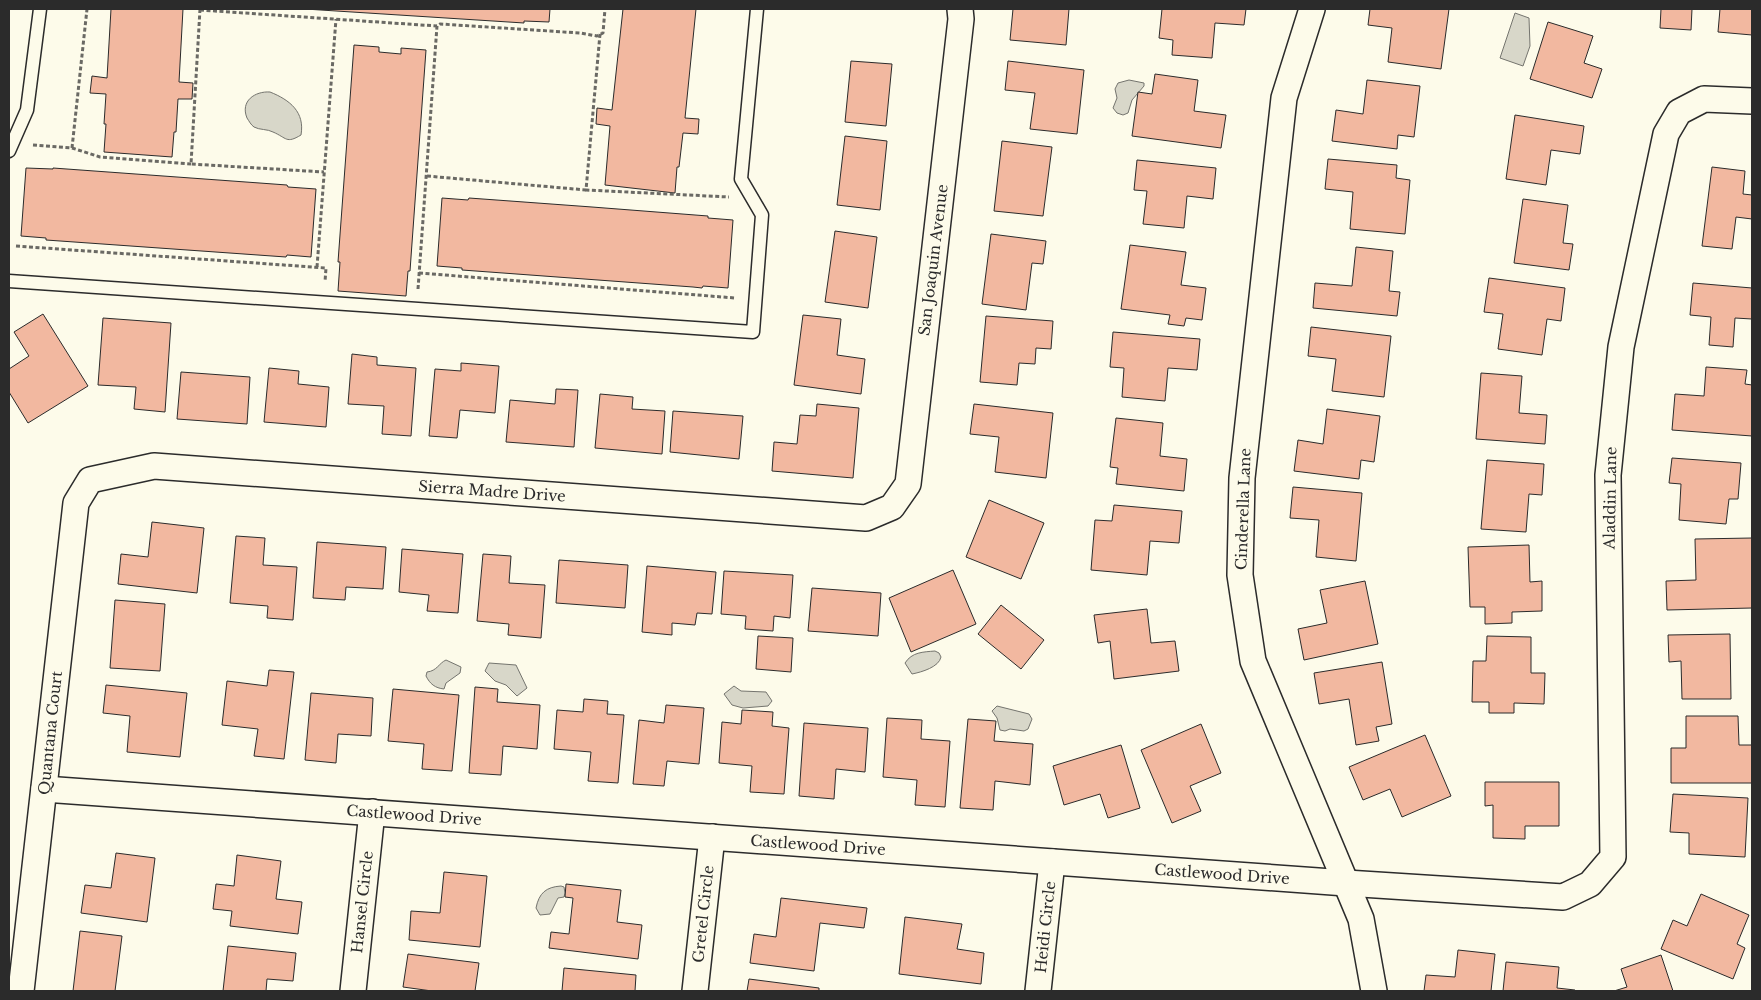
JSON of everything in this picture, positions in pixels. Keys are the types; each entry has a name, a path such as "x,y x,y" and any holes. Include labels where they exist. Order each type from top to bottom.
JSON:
{"street":[{"name":"San Joaquin Avenue","path":"892,507 908,484 961,19 960,9"},
{"name":"Cinderella Lane","path":"1312,9 1284,98 1242,478 1240,575 1253,661 1361,919 1374,991"},
{"name":"Aladdin Lane","path":"1590,884 1613,857 1608,475 1621,347 1666,134 1679,112 1704,99 1752,101"},
{"name":"Sierra Madre Drive","path":"90,480 154,466 866,518 892,507"},
{"name":"Quantana Court","path":"21,991 76,503 90,480"},
{"name":"Castlewood Drive","path":"44,789 1563,897 1590,884"},
{"name":"Hansel Circle","path":"353,991 372,812"},
{"name":"Gretel Circle","path":"695,991 712,837"},
{"name":"Heidi Circle","path":"1038,991 1052,862"}],"lane":[{"path":"10,147 27,110 40,9"},
{"path":"9,281 753,332 762,215 741,179 756,9"}],"path":[{"path":"72,148 87,9"},
{"path":"191,164 200,9 437,26 440,24 580,33 597,36 603,33 606,9"},
{"path":"317,267 336,19"},
{"path":"418,309 437,26"},
{"path":"586,190 600,34"},
{"path":"10,147 72,148 100,157 324,172"},
{"path":"427,176 586,190 690,196 707,195 753,199"},
{"path":"16,246 326,268 324,303"},
{"path":"419,273 755,299"}],"shaded area":[{"path":"1515,13 1529,18 1530,46 1523,66 1500,58"},
{"path":"1129,80 1144,83 1144,86 1132,100 1128,113 1123,115 1117,113 1113,108 1117,98 1115,89 1118,83"},
{"path":"270,92 290,103 298,113 302,127 301,135 289,140 271,131 256,128 250,123 245,112 247,102 254,95"},
{"path":"935,651 941,657 937,664 912,674 905,663 908,659 918,653"},
{"path":"446,660 461,667 460,673 446,683 444,689 438,688 429,681 426,676 427,672 433,670"},
{"path":"489,663 516,665 527,688 517,696 506,685 495,681 485,671"},
{"path":"734,686 741,691 766,692 772,701 768,706 743,708 732,705 724,694"},
{"path":"997,706 1029,714 1032,719 1028,729 1024,731 1000,730 997,718 992,711"},
{"path":"564,887 564,897 558,898 550,914 540,915 536,908 541,895 547,889"}],"building":[{"path":"111,9 183,9 179,82 193,83 192,99 178,99 172,157 104,152 106,94 90,93 92,76 107,78"},
{"path":"305,9 550,9 549,22 524,21 524,23"},
{"path":"623,9 696,9 685,118 699,119 698,134 683,133 675,193 605,185 610,126 596,124 597,108 612,110"},
{"path":"1013,9 1069,9 1066,45 1010,40"},
{"path":"1162,9 1246,9 1244,25 1215,23 1212,58 1172,55 1173,40 1159,38"},
{"path":"1370,9 1449,9 1441,69 1388,62 1392,28 1368,25"},
{"path":"1661,9 1692,9 1691,30 1660,28"},
{"path":"1720,9 1752,9 1752,35 1718,32"},
{"path":"1548,22 1593,36 1584,63 1602,69 1592,98 1530,79"},
{"path":"354,45 379,47 379,52 401,54 401,48 426,50 410,271 408,271 406,296 338,291 340,262 338,262"},
{"path":"851,61 892,64 886,126 845,122"},
{"path":"1008,61 1084,70 1077,134 1030,129 1035,93 1005,90"},
{"path":"1155,74 1198,80 1194,111 1226,115 1221,148 1132,136 1138,92 1152,94"},
{"path":"1367,80 1420,86 1414,137 1398,135 1397,149 1332,141 1336,110 1363,114"},
{"path":"1515,115 1584,126 1580,154 1551,150 1546,185 1506,179"},
{"path":"845,136 887,141 880,210 837,205"},
{"path":"1002,141 1052,147 1043,216 994,211"},
{"path":"1328,159 1397,165 1396,178 1410,180 1405,234 1350,229 1353,192 1325,189"},
{"path":"1137,160 1216,168 1213,199 1187,196 1184,228 1143,224 1147,191 1134,190"},
{"path":"1712,167 1745,171 1743,194 1752,195 1752,219 1736,217 1732,249 1702,246"},
{"path":"26,168 53,168 287,185 288,187 316,189 311,257 287,255 286,257 46,240 46,238 21,236"},
{"path":"442,198 468,200 469,198 592,207 708,216 708,218 733,220 728,288 703,286 702,288 462,270 462,268 437,266"},
{"path":"1523,199 1568,205 1563,243 1573,244 1569,270 1514,263"},
{"path":"835,231 877,237 868,308 825,302"},
{"path":"991,234 1046,241 1043,264 1032,263 1026,310 982,304"},
{"path":"1130,245 1186,252 1181,285 1206,288 1202,320 1186,318 1184,326 1168,324 1170,315 1121,309"},
{"path":"1356,247 1393,251 1389,291 1400,292 1397,316 1313,308 1315,283 1352,286"},
{"path":"1489,278 1565,288 1561,321 1547,319 1542,355 1498,349 1503,314 1484,312"},
{"path":"1693,283 1752,288 1752,319 1735,318 1733,347 1709,345 1711,317 1690,315"},
{"path":"43,314 88,386 28,423 9,392 9,369 29,356 14,332"},
{"path":"803,315 841,319 837,355 865,359 861,394 794,385"},
{"path":"986,316 1053,321 1051,349 1036,348 1035,364 1019,363 1017,385 980,382"},
{"path":"103,318 171,323 165,412 134,409 136,387 98,385"},
{"path":"1311,327 1391,336 1384,397 1332,391 1336,359 1308,356"},
{"path":"1113,332 1200,339 1197,370 1168,368 1165,401 1122,397 1124,368 1110,367"},
{"path":"352,354 377,357 377,365 416,368 411,436 382,434 384,406 348,404"},
{"path":"461,363 499,366 495,413 460,410 457,438 429,436 435,369 461,371"},
{"path":"1706,367 1747,370 1745,384 1752,385 1752,436 1672,430 1675,394 1704,396"},
{"path":"269,368 299,371 298,384 329,387 326,427 264,422"},
{"path":"181,372 250,377 247,424 177,419"},
{"path":"1481,373 1522,376 1519,413 1547,415 1545,444 1476,439"},
{"path":"556,389 578,390 574,447 506,442 510,400 555,404"},
{"path":"600,394 633,397 632,409 665,411 662,454 595,448"},
{"path":"817,404 859,408 853,478 772,471 774,442 797,444 800,415 816,416"},
{"path":"974,404 1053,413 1046,478 995,472 999,437 970,434"},
{"path":"1327,409 1380,416 1374,462 1361,460 1359,479 1294,471 1298,440 1323,444"},
{"path":"673,411 743,416 739,459 670,452"},
{"path":"1116,418 1163,423 1160,456 1187,459 1184,491 1116,484 1118,468 1110,467"},
{"path":"1672,458 1741,463 1738,499 1729,499 1726,524 1679,520 1681,484 1669,483"},
{"path":"1487,460 1544,464 1542,495 1529,494 1526,532 1481,529"},
{"path":"1293,487 1362,493 1356,561 1316,557 1319,520 1290,518"},
{"path":"989,500 1044,523 1021,579 966,557"},
{"path":"1114,505 1182,511 1179,543 1150,541 1147,575 1091,570 1095,520 1112,521"},
{"path":"152,522 204,528 197,593 118,584 121,554 148,557"},
{"path":"236,536 265,538 263,565 297,567 293,620 267,618 268,606 230,603"},
{"path":"1752,538 1752,608 1667,610 1666,581 1696,580 1695,539"},
{"path":"317,542 386,547 383,589 346,587 345,600 313,598"},
{"path":"1529,545 1530,582 1542,581 1542,611 1512,612 1512,623 1485,624 1485,607 1470,607 1468,547"},
{"path":"402,549 463,554 458,613 427,611 429,595 399,592"},
{"path":"483,554 511,556 509,583 545,585 541,638 508,635 509,624 477,621"},
{"path":"559,560 628,565 625,608 556,603"},
{"path":"647,566 716,572 712,614 697,613 695,625 672,623 672,635 642,632"},
{"path":"953,570 976,624 911,652 889,598"},
{"path":"724,571 793,575 790,618 774,616 773,631 745,629 746,616 721,614"},
{"path":"1365,581 1378,644 1304,660 1298,629 1327,623 1320,590"},
{"path":"812,588 881,593 878,636 808,631"},
{"path":"115,600 165,604 160,671 110,668"},
{"path":"1001,605 1044,640 1021,669 978,634"},
{"path":"1147,609 1151,643 1175,641 1179,671 1114,679 1110,641 1098,643 1094,615"},
{"path":"1730,634 1731,699 1682,699 1681,661 1669,662 1668,635"},
{"path":"758,636 793,638 791,672 756,669"},
{"path":"1487,636 1531,637 1531,673 1545,673 1544,704 1514,703 1514,713 1489,713 1489,702 1472,702 1473,661 1486,661"},
{"path":"1382,662 1392,724 1376,727 1379,741 1356,745 1349,699 1319,704 1314,673"},
{"path":"269,670 294,672 284,759 254,756 258,729 222,725 227,681 267,686"},
{"path":"106,685 187,693 180,757 127,752 130,716 103,713"},
{"path":"475,687 498,689 497,702 540,705 537,749 503,746 501,775 469,773"},
{"path":"393,689 459,695 452,771 422,769 424,744 388,741"},
{"path":"311,693 373,698 371,736 338,734 336,763 305,760"},
{"path":"584,699 608,701 607,714 624,715 618,783 588,781 591,752 554,749 557,710 583,712"},
{"path":"666,705 704,708 699,764 667,761 664,786 633,784 639,720 664,723"},
{"path":"742,710 773,712 772,726 789,728 784,794 750,792 752,766 719,763 722,722 741,724"},
{"path":"1686,716 1738,716 1739,745 1752,745 1752,783 1671,783 1671,748 1686,748"},
{"path":"887,718 922,720 921,739 950,741 945,807 915,805 917,780 883,777"},
{"path":"968,719 996,721 994,741 1033,744 1030,785 995,781 993,810 960,808"},
{"path":"804,723 868,728 865,772 836,769 834,799 799,796"},
{"path":"1201,724 1221,773 1190,786 1201,811 1172,823 1141,750"},
{"path":"1425,735 1451,796 1402,817 1390,789 1363,800 1349,767"},
{"path":"1121,745 1140,808 1108,818 1100,794 1064,805 1053,766"},
{"path":"1485,782 1559,782 1559,826 1525,826 1525,839 1493,838 1493,805 1485,806"},
{"path":"1673,794 1748,798 1745,857 1689,854 1689,833 1670,832"},
{"path":"116,853 155,858 147,922 81,913 85,885 111,888"},
{"path":"237,855 281,861 276,899 302,902 298,934 230,926 232,911 213,909 216,884 234,886"},
{"path":"444,872 487,876 480,947 409,940 411,911 440,913"},
{"path":"566,884 621,890 617,922 642,925 638,959 549,948 551,932 569,934 573,898 565,897"},
{"path":"1701,894 1749,915 1737,944 1745,948 1733,979 1661,949 1673,920 1687,926"},
{"path":"781,898 867,908 864,928 820,923 814,971 750,963 754,934 776,937"},
{"path":"905,917 962,924 957,949 984,953 981,984 899,974"},
{"path":"80,931 122,936 115,991 73,991"},
{"path":"228,946 296,953 293,981 267,979 266,991 223,991"},
{"path":"1458,950 1495,954 1491,991 1424,991 1426,975 1455,977"},
{"path":"408,954 479,963 475,991 432,991 403,987"},
{"path":"1661,955 1673,991 1614,991 1627,987 1621,969"},
{"path":"1506,962 1559,967 1557,988 1575,991 1503,991"},
{"path":"564,968 636,975 635,991 562,991"},
{"path":"749,979 819,988 819,991 747,991"}]}
